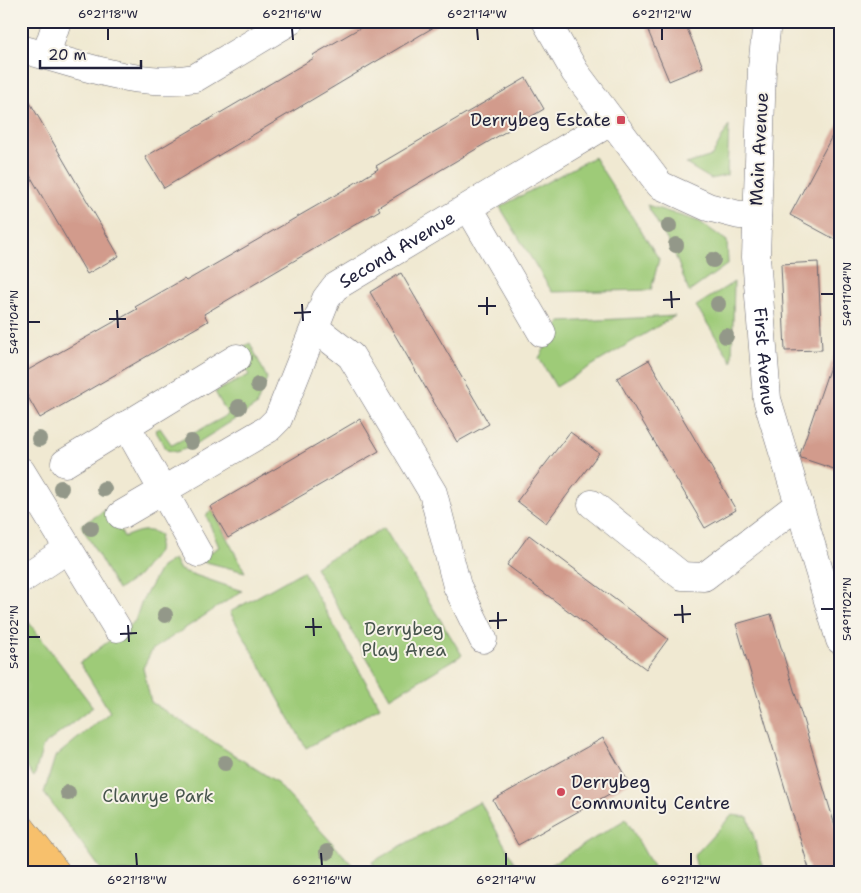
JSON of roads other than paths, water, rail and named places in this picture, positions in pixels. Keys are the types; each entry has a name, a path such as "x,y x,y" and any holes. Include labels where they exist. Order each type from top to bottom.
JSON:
{"main road":[{"path":"21,828 56,872"}],"street":[{"path":"57,21 34,52 152,82 195,78 290,21"},
{"name":"Main Avenue","path":"546,21 575,72 610,122 660,185 708,207 739,215 757,215 762,127 762,68 767,21"},
{"name":"Second Avenue","path":"121,515 268,429 278,419 326,299 335,287 414,237 469,208 610,122"},
{"name":"Second Avenue","path":"469,208 542,333"},
{"name":"First Avenue","path":"757,215 756,257 767,399 840,640"},
{"path":"315,328 352,356 433,493 457,586 484,639"},
{"path":"64,463 237,358"},
{"path":"126,426 198,553"},
{"path":"21,471 117,628"},
{"path":"592,504 682,576 704,576 799,504"},
{"path":"21,580 68,549"}],"place":[{"name":"Derrybeg Estate","path":"621,120"},
{"name":"Derrybeg Community Centre","path":"561,792"}],"park label":[{"name":"Derrybeg Play Area","path":"404,639"},
{"name":"Clanrye Park","path":"158,796"}]}
